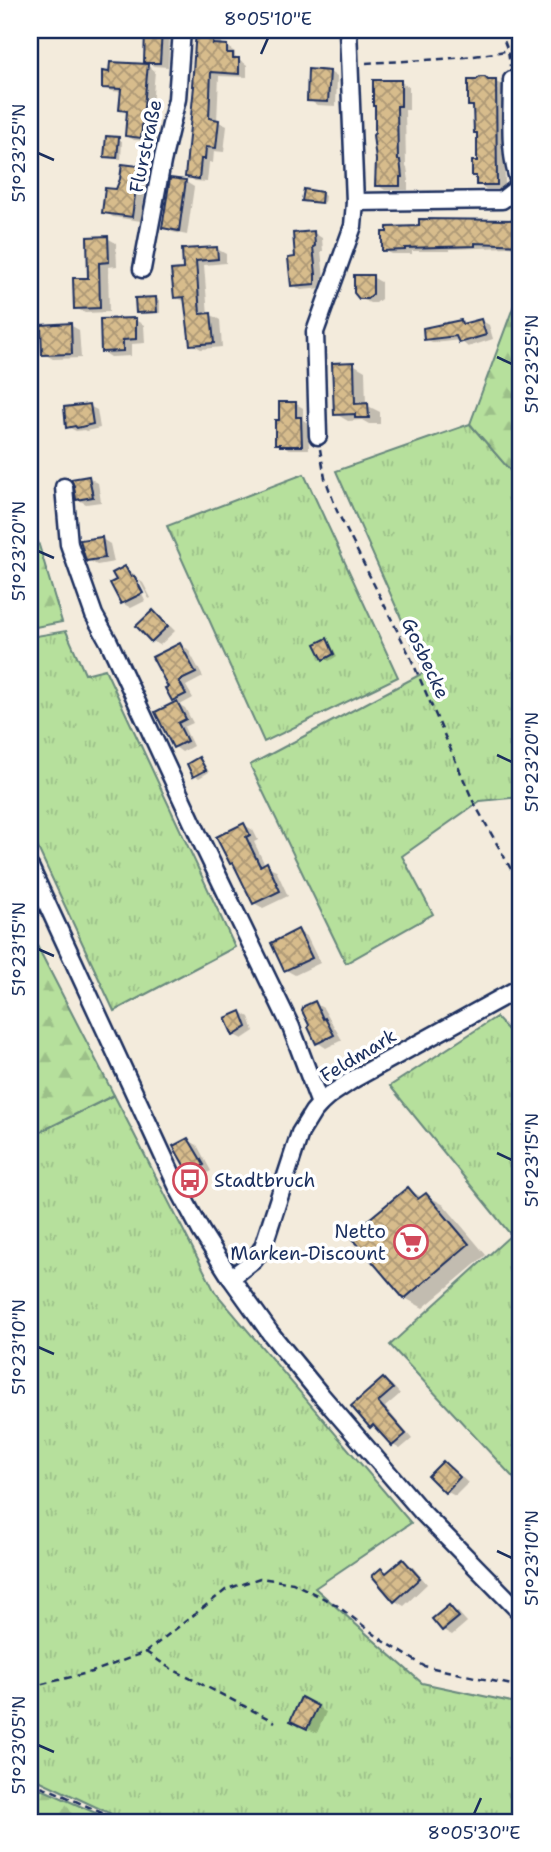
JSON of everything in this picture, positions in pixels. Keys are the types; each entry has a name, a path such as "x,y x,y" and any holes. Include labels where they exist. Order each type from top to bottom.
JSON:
{"street":[{"name":"Flurstraße","path":"142,269 177,99 182,30"},
{"path":"318,436 315,332 353,226 355,202 348,30"},
{"path":"355,202 502,200 521,185 515,172 512,80"},
{"path":"64,487 69,544 94,615 291,1027 320,1104"},
{"path":"30,867 179,1189 201,1231 231,1278 271,1334 429,1520 521,1613"},
{"name":"Feldmark","path":"231,1278 254,1260 263,1247 296,1141 305,1123 320,1104 354,1079 521,986"}],"path":[{"path":"500,30 508,51 512,80"},
{"path":"349,63 441,59 521,47"},
{"name":"Gosbecke","path":"318,436 325,478 337,511 410,656 473,801 521,887"},
{"path":"30,1687 92,1672 146,1652 227,1589 260,1578 293,1583 335,1604 382,1640 424,1666 521,1687"},
{"path":"146,1652 168,1667 275,1722"},
{"path":"30,1782 122,1822"},
{"path":"99,1812 104,1822"}],"green space":[{"path":"521,286 521,483 470,424"},
{"path":"470,424 521,483 521,797 480,801 402,856 433,914 346,963 250,765 425,672 336,471"},
{"path":"304,474 398,677 264,742 167,526"},
{"path":"38,542 62,622 30,628 30,543"},
{"path":"66,631 85,674 105,669 235,947 114,1011 30,831 30,724 39,720 30,698 30,637"},
{"path":"30,932 114,1095 30,1137"},
{"path":"496,1017 521,1044 521,1486 390,1345 511,1235 390,1086"},
{"path":"114,1095 215,1292 411,1523 315,1588 422,1683 521,1704 521,1822 128,1822 30,1776 30,1137"},
{"path":"30,1784 37,1787 116,1822 30,1822"}],"building":[{"path":"145,30 162,30 160,63 144,63"},
{"path":"196,30 214,31 213,44 227,45 227,53 233,53 233,58 239,58 239,74 211,72 209,118 219,120 216,148 206,147 205,159 201,159 199,179 185,177 194,86"},
{"path":"110,62 148,64 141,138 125,136 127,111 119,110 121,89 102,88 102,71 109,72"},
{"path":"308,69 330,71 328,102 307,101"},
{"path":"480,77 496,80 497,185 476,185 476,176 472,176 472,161 477,161 477,133 474,133 473,106 468,106 468,80"},
{"path":"373,80 401,80 401,106 397,106 398,160 402,177 400,186 375,186"},
{"path":"106,136 119,137 117,158 104,157"},
{"path":"122,164 139,166 132,217 102,213 105,188 116,189"},
{"path":"170,178 186,180 179,231 162,228"},
{"path":"304,189 322,192 321,203 302,201"},
{"path":"419,219 521,220 521,245 475,243 475,246 382,251 382,232 387,232 387,227 419,226"},
{"path":"314,231 315,284 291,286 288,258 295,257 293,233"},
{"path":"108,236 109,262 99,263 100,308 74,309 73,278 88,278 87,237"},
{"path":"217,247 218,259 196,261 200,314 211,313 214,343 190,345 184,297 174,298 171,270 183,269 182,249"},
{"path":"354,275 373,275 373,294 367,299 359,299 354,293"},
{"path":"156,297 157,312 136,313 135,298"},
{"path":"136,318 136,339 123,340 123,351 101,352 100,319"},
{"path":"481,319 486,335 459,343 456,336 424,340 423,328"},
{"path":"71,323 72,354 42,355 41,325"},
{"path":"354,362 355,404 368,403 369,418 355,418 355,414 334,415 332,363"},
{"path":"279,402 296,402 296,417 301,417 302,446 275,444 275,420 279,420"},
{"path":"90,404 93,424 66,428 64,407"},
{"path":"89,476 93,497 76,500 71,479"},
{"path":"102,537 105,558 86,561 80,540"},
{"path":"125,566 143,593 121,604 110,583 116,580 112,573"},
{"path":"153,610 168,626 151,642 136,626"},
{"path":"327,638 334,654 323,660 315,644"},
{"path":"180,643 196,673 179,681 186,694 172,701 165,688 168,687 152,657"},
{"path":"177,701 186,719 178,723 187,741 173,748 155,712"},
{"path":"199,757 206,770 193,777 187,764"},
{"path":"244,823 250,835 246,837 260,866 267,862 280,891 253,904 233,863 230,864 216,837"},
{"path":"298,929 312,958 284,971 271,943"},
{"path":"315,1001 334,1035 316,1044 302,1011 304,1006"},
{"path":"241,1011 247,1027 233,1036 225,1018"},
{"path":"188,1138 204,1165 189,1174 173,1146"},
{"name":"Netto Marken-Discount","path":"408,1187 418,1199 426,1193 469,1244 404,1299 353,1239 365,1227 363,1224"},
{"path":"383,1378 393,1389 378,1402 406,1434 392,1446 373,1425 370,1428 351,1406"},
{"path":"443,1461 460,1477 445,1493 428,1476"},
{"path":"403,1559 420,1578 394,1602 372,1576 381,1568 386,1573"},
{"path":"449,1605 459,1617 442,1631 432,1619"},
{"path":"301,1697 318,1706 307,1729 290,1721"}],"place":[{"name":"Stadtbruch","path":"190,1180"},
{"name":"Netto Marken-Discount","path":"411,1242"}]}
